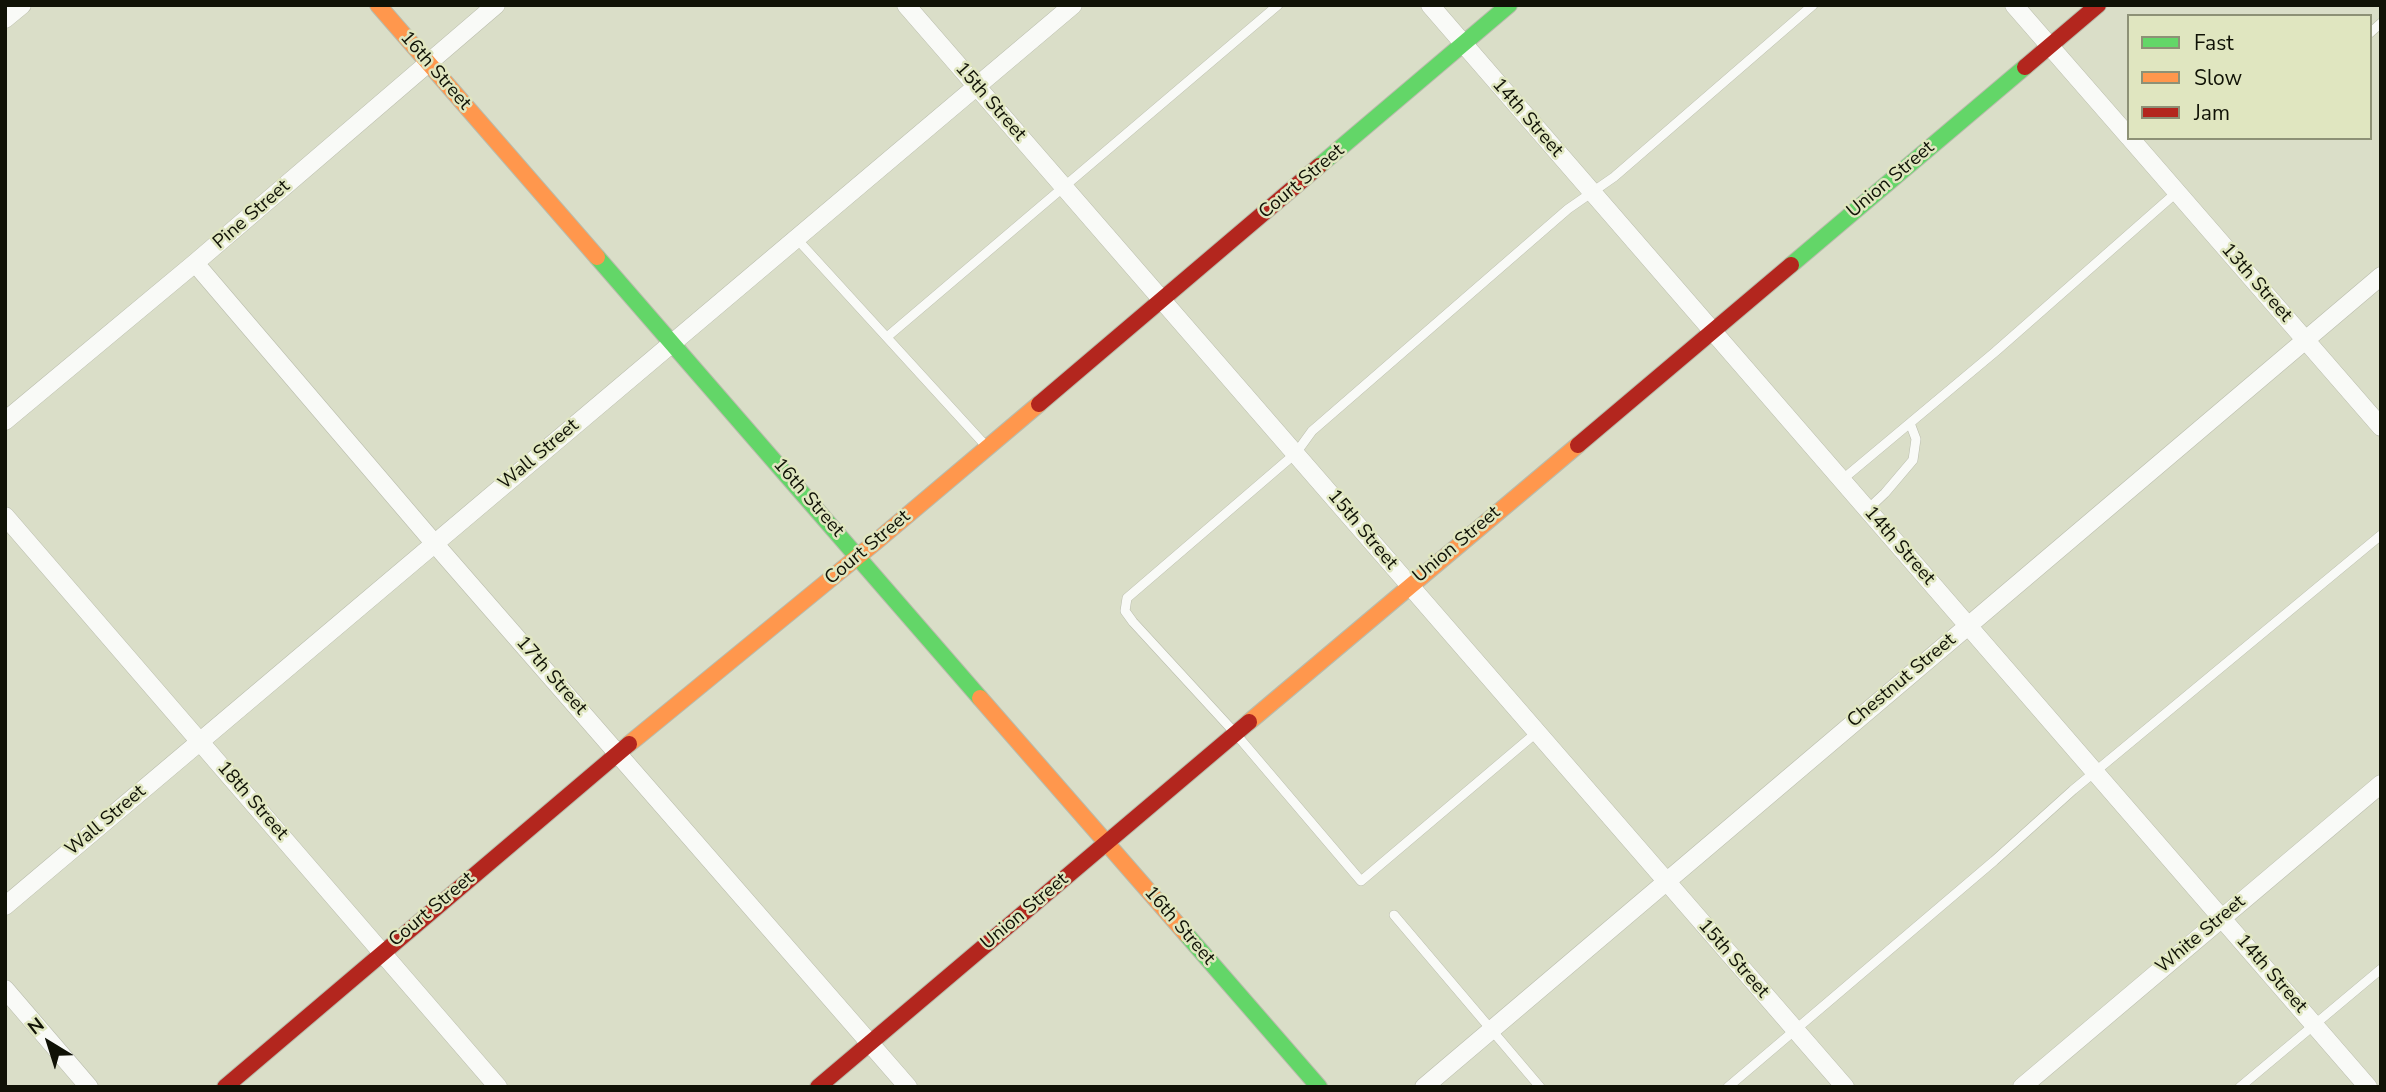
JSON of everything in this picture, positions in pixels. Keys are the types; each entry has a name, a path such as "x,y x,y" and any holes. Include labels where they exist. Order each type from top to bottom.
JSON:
{"street":[{"path":"5,19 22,5"},
{"name":"16th Street","path":"378,5 1318,1087"},
{"name":"Pine Street","path":"5,421 195,263 496,5"},
{"name":"15th Street","path":"906,5 1844,1087"},
{"name":"Wall Street","path":"5,906 1073,5"},
{"name":"14th Street","path":"1430,5 2368,1087"},
{"name":"Court Street","path":"225,1087 618,753 859,556 1509,5"},
{"name":"13th Street","path":"2014,5 2127,135"},
{"name":"Union Street","path":"818,1087 2098,5"},
{"name":"13th Street","path":"2132,140 2381,427"},
{"name":"17th Street","path":"195,263 435,544 908,1087"},
{"name":"Chestnut Street","path":"1424,1087 2381,276"},
{"name":"18th Street","path":"5,516 498,1087"},
{"name":"White Street","path":"2022,1087 2381,784"},
{"path":"5,989 89,1087"}],"lane":[{"path":"887,337 1278,5"},
{"path":"1536,733 1361,881 1235,733 1125,611 1127,598 1296,453 1312,431 1568,209 1614,177 1813,5"},
{"path":"1843,480 1995,352 2177,192"},
{"path":"796,238 988,447"},
{"path":"1867,510 1913,460 1916,439 1910,423"},
{"path":"1728,1087 2095,773 2381,536"},
{"path":"1394,915 1541,1087"},
{"path":"2240,1087 2381,969"}],"traffic: fast":[{"path":"1319,166 1509,5"},
{"path":"1791,265 2025,67"},
{"path":"597,257 980,698"},
{"path":"1186,934 1319,1087"}],"traffic: slow":[{"path":"378,5 597,257"},
{"path":"629,744 1039,404"},
{"path":"1249,722 1578,445"},
{"path":"980,698 1186,934"}],"traffic: jam":[{"path":"2025,67 2098,5"},
{"path":"1039,404 1319,166"},
{"path":"1578,445 1791,265"},
{"path":"818,1087 1249,722"},
{"path":"225,1087 629,744"}]}
